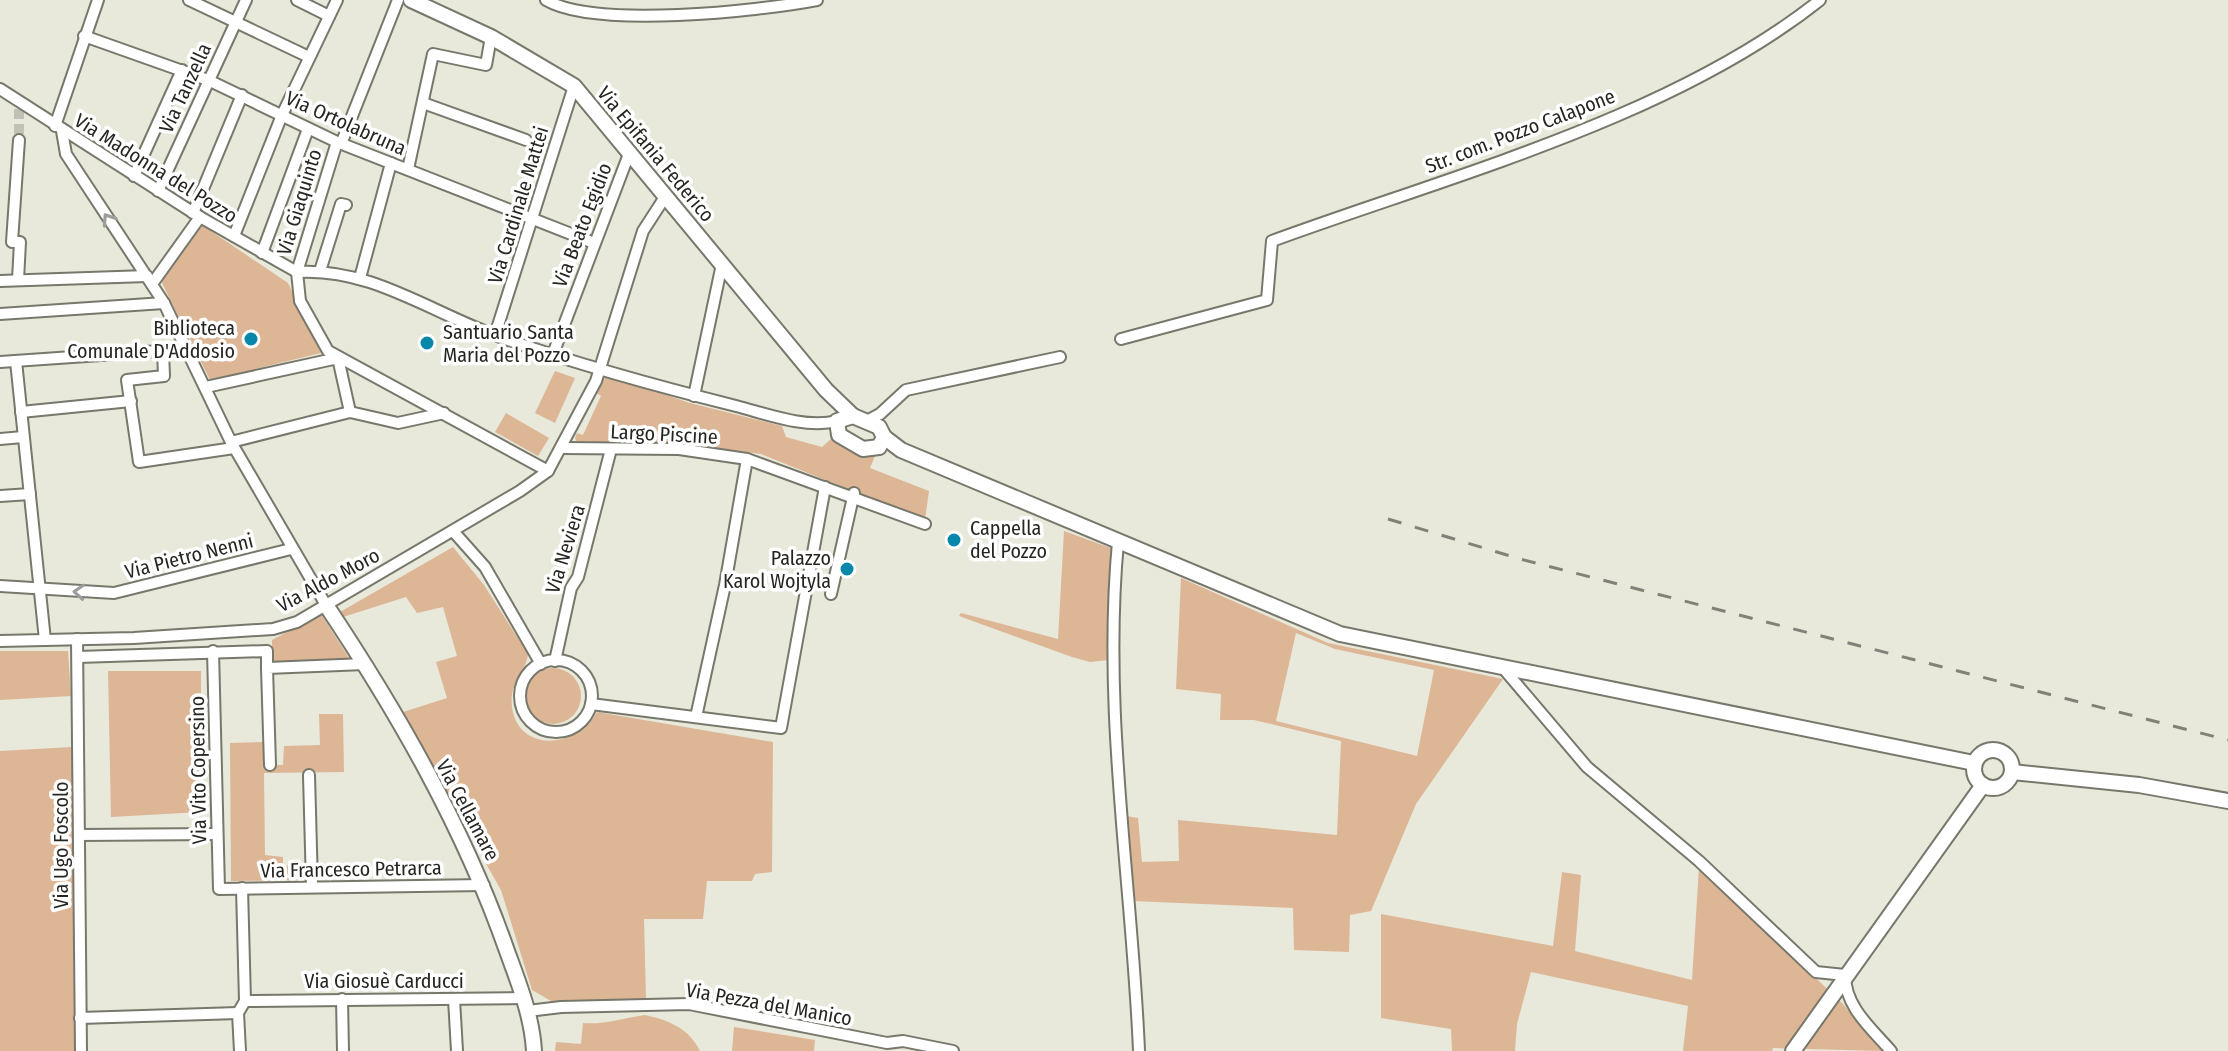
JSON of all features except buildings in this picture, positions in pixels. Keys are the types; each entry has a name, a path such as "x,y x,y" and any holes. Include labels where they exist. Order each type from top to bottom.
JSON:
{"main road":[{"name":"Via Epifania Federico","path":"411,0 491,37 574,86 826,390 842,423"},
{"path":"842,423 867,421 881,439 950,471 1340,634 1974,763"},
{"path":"842,423 863,449 881,439"},
{"name":"Via Cellamare","path":"326,605 365,664 465,844 484,885 526,1005 534,1051"},
{"path":"1997,750 2009,758 2012,772 2001,787 1983,785 1974,773 1974,763 1983,752 1997,750"},
{"path":"2012,772 2139,785 2228,801"},
{"path":"1793,1051 1983,785"}],"street":[{"path":"98,0 84,36 58,128 66,154 164,303 233,445 326,605"},
{"path":"189,0 309,57"},
{"name":"Via Tanzella","path":"158,191 246,0"},
{"path":"297,0 329,16"},
{"path":"234,236 282,115 337,0"},
{"name":"Via Giaquinto","path":"297,272 339,143 398,0"},
{"path":"546,0 566,11 649,15 758,11 817,0"},
{"name":"Str. com. Pozzo Calapone","path":"1121,339 1267,300 1272,241 1563,137 1658,97 1730,60 1820,0"},
{"name":"Via Ortolabruna","path":"84,36 208,80 339,143 594,243"},
{"path":"408,169 433,54 486,65 491,37"},
{"path":"134,176 182,70"},
{"name":"Via Cardinale Mattei","path":"495,335 574,86"},
{"name":"Via Madonna del Pozzo","path":"0,89 20,107 196,215 297,272"},
{"path":"150,280 196,215 242,95"},
{"path":"423,103 526,140"},
{"path":"262,253 308,129"},
{"path":"18,280 20,242 12,242 19,140"},
{"name":"Via Beato Egidio","path":"553,354 629,154"},
{"path":"360,278 391,163"},
{"name":"Via Aldo Moro","path":"0,641 273,629 297,622 453,531 548,471 601,369 643,231 665,197"},
{"path":"320,271 341,204 346,205"},
{"path":"694,396 722,264"},
{"path":"548,471 328,351 300,301 297,272 320,271 360,278 495,335 694,396 786,418 842,423"},
{"path":"0,281 150,280"},
{"path":"0,314 164,303"},
{"path":"0,362 188,349"},
{"path":"163,351 164,376 127,380 139,462 233,445 350,412 398,423 444,413"},
{"path":"867,421 906,390 1060,357"},
{"path":"206,387 338,358"},
{"path":"338,358 350,412"},
{"path":"16,361 45,640"},
{"path":"21,412 131,401"},
{"path":"881,439 893,402"},
{"path":"0,439 23,437"},
{"name":"Largo Piscine","path":"562,448 679,449 747,459 854,494 925,524"},
{"name":"Via Neviera","path":"555,661 571,588 578,577 611,449"},
{"path":"696,717 725,585 747,459"},
{"path":"591,704 781,728 825,487"},
{"path":"0,496 30,494"},
{"path":"831,594 854,494"},
{"path":"453,531 485,567 541,664"},
{"path":"1118,542 1111,613 1113,706 1139,1051"},
{"name":"Via Pietro Nenni","path":"0,586 114,593 291,549"},
{"name":"Via Ugo Foscolo","path":"77,639 81,1051"},
{"name":"Via Vito Copersino","path":"213,651 219,889"},
{"path":"78,657 267,651 270,765"},
{"path":"555,661 566,662 584,674 589,683 591,704 578,724 556,732 533,724 521,704 520,692 524,680 541,664 555,661"},
{"path":"267,668 365,664"},
{"path":"1503,668 1522,695 1587,767 1699,861 1816,972 1845,975 1846,995 1852,1006 1891,1051"},
{"path":"309,775 312,886"},
{"path":"79,835 217,834"},
{"name":"Via Francesco Petrarca","path":"219,889 484,885"},
{"path":"240,1051 238,1013 245,1001 242,888"},
{"path":"342,999 343,1051"},
{"path":"454,999 457,1051"},
{"name":"Via Giosuè Carducci","path":"245,1001 454,999 526,1005"},
{"name":"Via Pezza del Manico","path":"526,1005 689,1004 872,1041 903,1041 953,1051"},
{"path":"1823,1007 1836,1004 1852,1006"},
{"path":"80,1018 238,1013"}],"shaded area":[{"path":"202,225 288,283 321,353 210,380 161,281"},
{"path":"555,371 575,378 555,423 535,413"},
{"path":"610,376 690,403 782,426 786,437 822,447 832,438 861,455 875,456 870,468 929,491 925,520 761,454 671,442 578,444 575,438 577,433 583,435 601,396 595,392 601,380"},
{"path":"506,413 549,438 538,456 495,432"},
{"path":"1064,531 1116,550 1108,612 1109,660 1090,662 1072,657 959,616 961,613 1058,639"},
{"path":"453,547 484,585 528,654 513,691 512,707 517,722 536,739 563,739 588,724 597,712 773,742 772,872 755,874 752,881 707,881 703,919 644,919 646,999 551,1001 532,990 501,890 400,713 447,698 436,662 457,656 443,607 417,613 406,597 343,617 340,612"},
{"path":"1181,578 1328,643 1503,679 1416,804 1371,911 1350,915 1349,952 1294,950 1293,908 1133,901 1126,816 1138,818 1142,862 1179,861 1178,820 1337,835 1341,741 1254,720 1220,720 1221,694 1176,689","holes":["1296,633 1335,649 1434,670 1417,756 1276,721"]},
{"path":"321,614 349,658 272,662 272,640"},
{"path":"0,651 68,651 71,696 0,700"},
{"path":"553,668 573,676 581,696 573,716 553,724 533,716 525,696 533,676"},
{"path":"108,671 201,671 201,812 111,817"},
{"path":"319,714 343,714 344,772 264,773 265,855 283,857 283,866 305,865 305,880 231,881 230,743 265,742 265,765 283,765 284,746 320,745"},
{"path":"72,747 75,1051 0,1051 0,751"},
{"path":"1699,867 1842,1003 1883,1051 1773,1048 1772,1051 1683,1051 1688,1006 1531,972 1517,1024 1515,1051 1452,1051 1451,1029 1381,1018 1381,914 1553,946 1562,872 1581,875 1575,951 1692,980"},
{"path":"645,1015 677,1026 690,1036 700,1051 555,1051 556,1042 581,1044 583,1023"},
{"path":"734,1027 815,1040 814,1051 732,1051"}],"tunnel":[{"path":"19,109 19,140"}],"railway":[{"path":"1388,519 1520,559 2228,740"}],"place":[{"name":"Biblioteca Comunale D'Addosio","path":"251,339"},
{"name":"Santuario Santa Maria del Pozzo","path":"427,343"},
{"name":"Cappella del Pozzo","path":"954,540"},
{"name":"Palazzo Karol Wojtyla","path":"847,569"}]}
